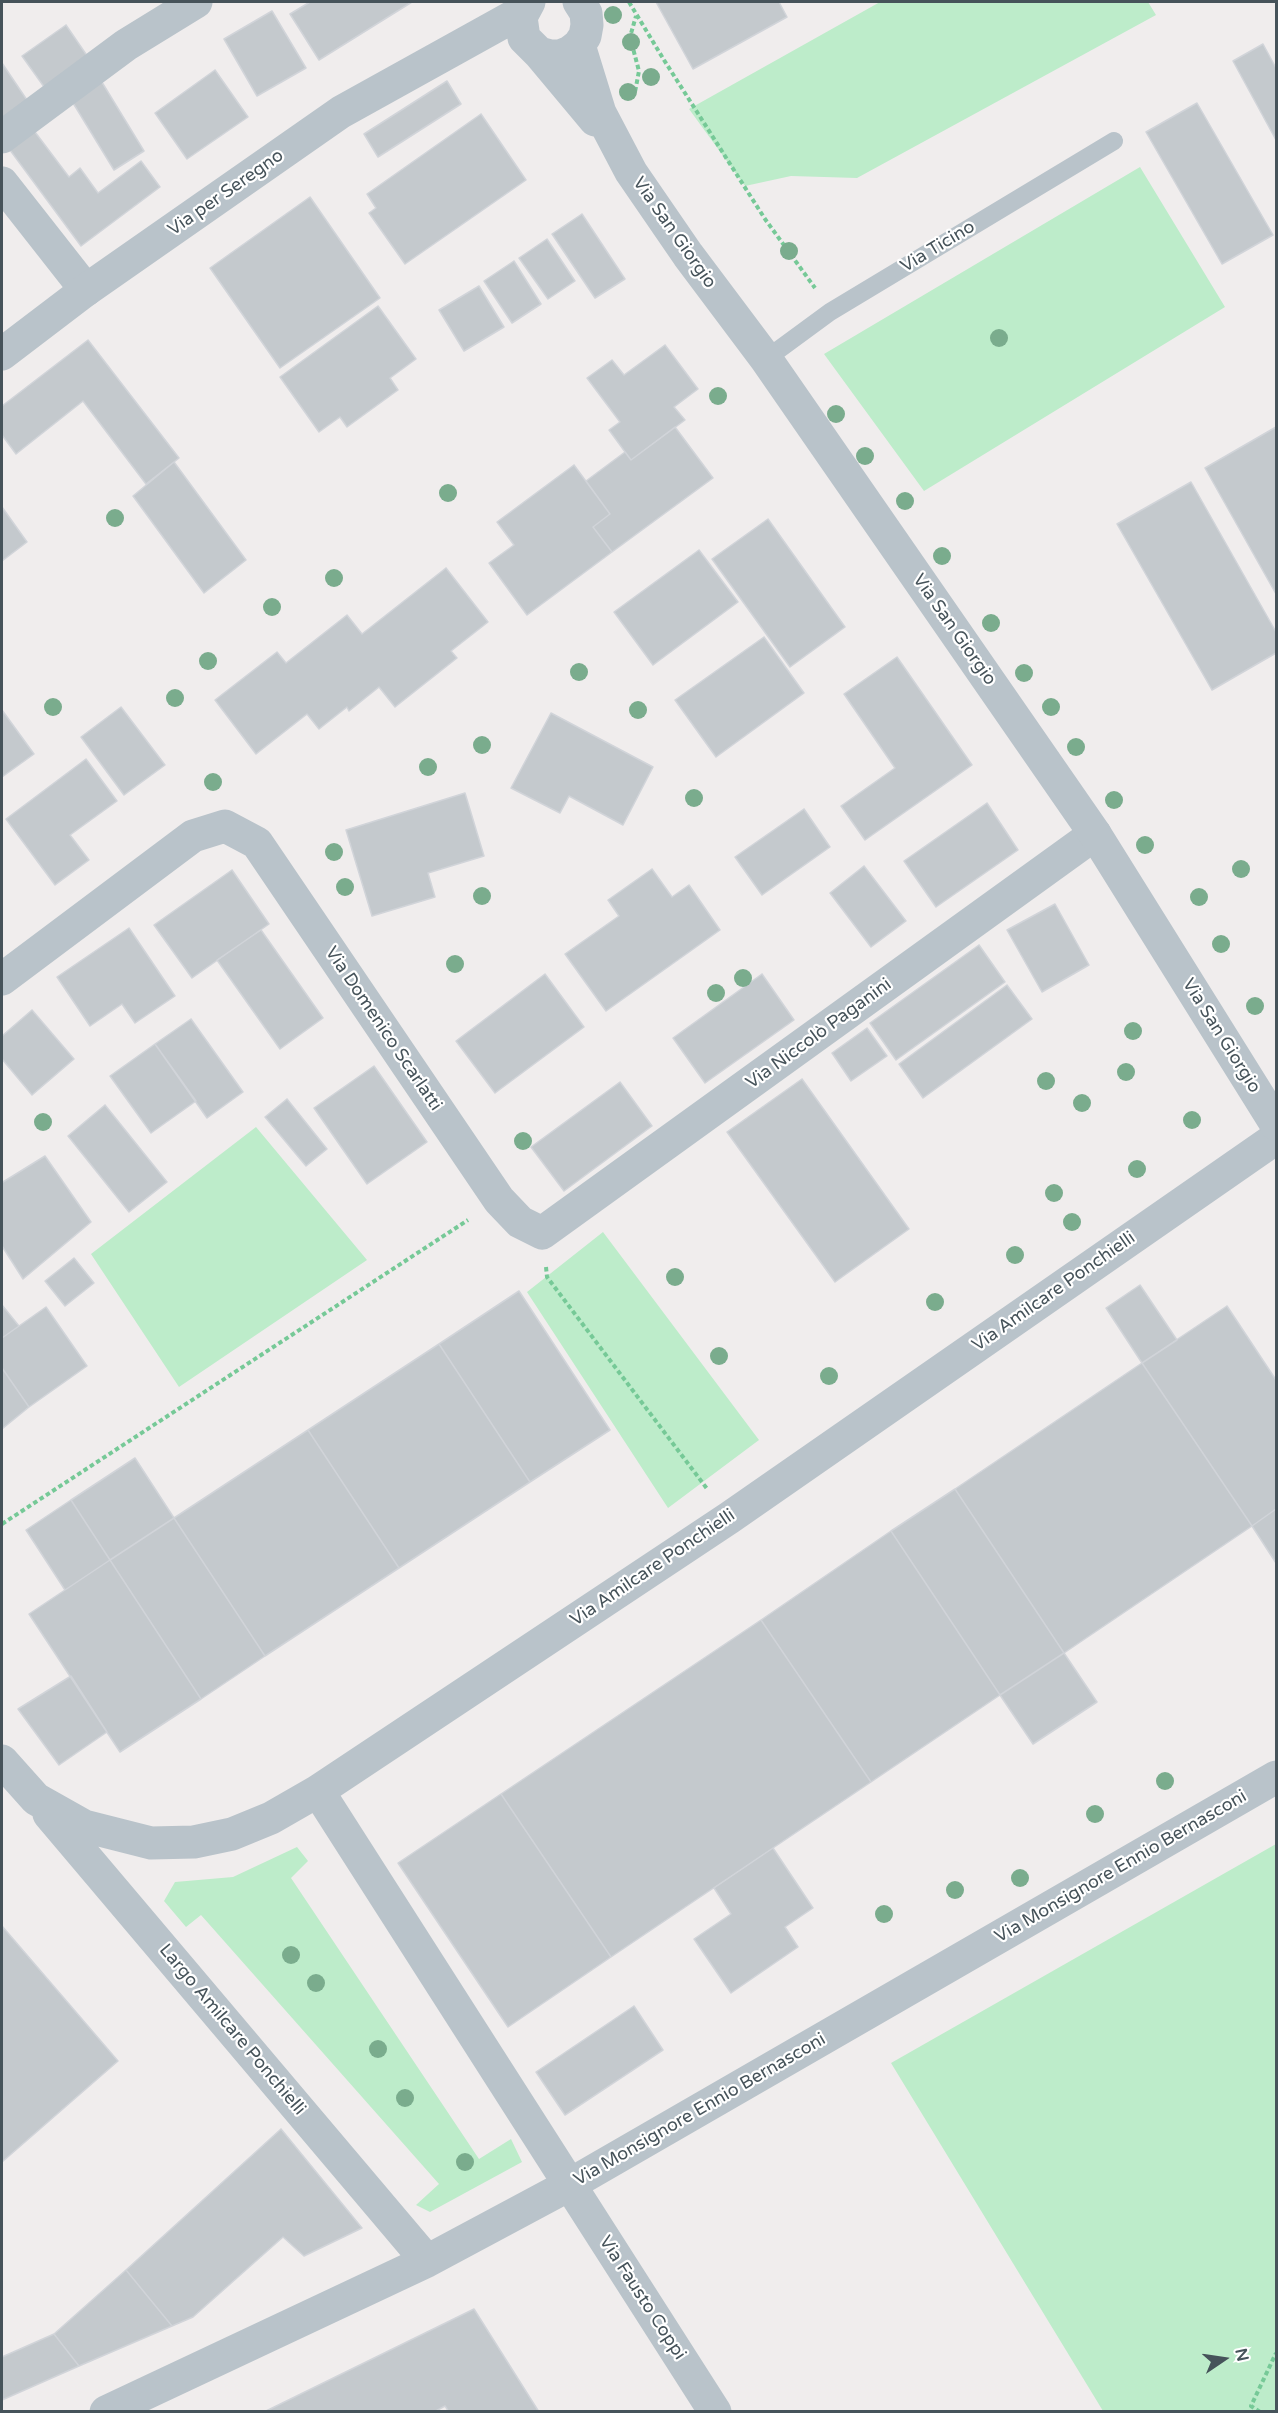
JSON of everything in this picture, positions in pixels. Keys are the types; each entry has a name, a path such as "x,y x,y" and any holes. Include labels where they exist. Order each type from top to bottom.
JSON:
{"street":[{"path":"2,137 126,45 196,2"},
{"path":"527,19 560,56 579,45 585,36 586,13 580,2"},
{"name":"Via San Giorgio","path":"527,19 688,255 766,359 1095,834 1276,1124"},
{"name":"Via per Seregno","path":"2,354 86,290 341,112 460,46 527,19"},
{"name":"Via San Giorgio","path":"579,45 600,113 616,147"},
{"path":"2,183 86,290"},
{"name":"Via Domenico Scarlatti","path":"2,979 193,836 225,826 257,843 499,1200 520,1222 542,1233"},
{"name":"Via Niccolò Paganini","path":"542,1233 1095,834"},
{"name":"Via Amilcare Ponchielli","path":"2,1761 36,1799 84,1826 151,1843 194,1842 232,1834 271,1818 318,1791 729,1518 1276,1138"},
{"name":"Via Monsignore Ennio Bernasconi","path":"106,2412 427,2261 570,2185 1276,1777"},
{"path":"318,1791 570,2185"},
{"name":"Largo Amilcare Ponchielli","path":"36,1799 427,2261"},
{"name":"Via Fausto Coppi","path":"570,2185 715,2412"}],"lane":[{"name":"Via Ticino","path":"766,359 830,312 1114,141"}],"path":[{"path":"629,2 765,219 830,312"},
{"path":"630,101 635,92 639,71 630,37 637,15"},
{"path":"2,1524 499,1200"},
{"path":"542,1233 547,1277 729,1518"},
{"path":"1260,2412 1251,2406 1276,2353"}],"green space":[{"path":"880,2 1148,2 1156,15 857,178 791,176 745,186 689,109"},
{"path":"1140,167 1225,307 924,491 824,354"},
{"path":"256,1127 367,1260 179,1387 91,1254"},
{"path":"603,1232 759,1440 668,1508 527,1292"},
{"path":"1276,1844 1276,2411 1103,2411 891,2063"},
{"path":"297,1847 308,1861 291,1878 479,2159 511,2139 522,2162 430,2212 416,2205 439,2184 201,1915 186,1927 164,1901 175,1882 233,1877"}],"building":[{"path":"310,2 412,2 319,60 290,14"},
{"path":"656,2 779,2 787,17 693,69"},
{"path":"272,11 306,68 257,96 224,39"},
{"path":"66,25 90,60 47,91 22,56"},
{"path":"1263,44 1276,68 1276,140 1233,61"},
{"path":"2,63 29,103 2,121"},
{"path":"215,70 248,117 187,159 155,113"},
{"path":"100,79 144,151 114,170 70,98"},
{"path":"447,81 461,104 378,157 364,134"},
{"path":"1197,103 1273,235 1222,264 1146,132"},
{"path":"481,114 526,180 405,264 369,213 376,208 367,194"},
{"path":"32,128 69,177 80,168 98,193 141,161 160,187 81,246 7,146"},
{"path":"310,197 380,298 280,368 210,268"},
{"path":"582,214 625,279 595,298 552,234"},
{"path":"547,239 575,281 548,299 519,258"},
{"path":"514,261 541,304 512,323 484,281"},
{"path":"479,286 504,327 464,351 439,310"},
{"path":"378,306 416,359 390,378 398,390 347,427 340,417 319,432 280,377"},
{"path":"88,340 179,458 146,484 83,401 16,454 2,435 2,406"},
{"path":"665,345 698,389 674,407 685,420 631,460 609,430 620,422 587,378 612,360 624,375"},
{"path":"675,427 713,478 612,552 593,527 610,514 586,481 625,452 631,460"},
{"path":"1276,427 1276,594 1205,468"},
{"path":"174,462 246,560 204,593 133,496"},
{"path":"574,465 610,514 593,527 612,552 527,615 489,563 514,545 497,522"},
{"path":"1191,482 1276,632 1276,653 1212,690 1117,524"},
{"path":"2,507 27,542 2,561"},
{"path":"768,519 845,627 790,667 712,559"},
{"path":"699,550 738,602 653,665 614,612"},
{"path":"446,568 488,622 451,651 457,658 395,707 379,687 349,711 347,707 319,729 307,714 256,754 215,700 277,652 286,663 347,615 362,634"},
{"path":"764,637 804,693 716,757 675,700"},
{"path":"897,657 972,765 865,840 841,806 895,768 844,694"},
{"path":"121,707 165,765 124,795 81,737"},
{"path":"2,710 34,754 2,777"},
{"path":"551,713 653,767 623,825 569,796 560,813 511,788"},
{"path":"86,759 117,801 70,835 89,860 55,885 6,819"},
{"path":"465,793 484,856 428,873 435,897 372,916 346,830"},
{"path":"987,803 1018,850 936,907 904,861"},
{"path":"804,809 830,847 762,895 735,857"},
{"path":"864,866 906,921 871,947 830,893"},
{"path":"652,869 672,897 689,885 720,930 606,1011 565,954 619,916 608,900"},
{"path":"232,870 269,924 192,978 154,925"},
{"path":"1055,904 1089,965 1042,992 1007,930"},
{"path":"129,928 175,996 135,1023 122,1004 90,1026 57,977"},
{"path":"261,930 323,1018 280,1049 217,960"},
{"path":"979,945 1005,982 896,1060 870,1023"},
{"path":"545,974 584,1027 495,1093 456,1041"},
{"path":"762,974 794,1020 705,1083 673,1038"},
{"path":"1007,985 1032,1019 923,1098 899,1064"},
{"path":"32,1010 74,1059 32,1095 2,1059 2,1036"},
{"path":"191,1019 243,1092 207,1118 155,1044"},
{"path":"867,1028 887,1056 851,1081 832,1053"},
{"path":"155,1044 196,1101 151,1133 110,1076"},
{"path":"374,1066 427,1142 367,1184 314,1108"},
{"path":"802,1079 909,1229 835,1282 727,1132"},
{"path":"620,1082 652,1126 564,1191 531,1147"},
{"path":"287,1099 327,1149 306,1166 265,1117"},
{"path":"105,1105 167,1182 129,1212 68,1136"},
{"path":"45,1156 91,1222 23,1279 2,1246 2,1180 3,1182"},
{"path":"74,1258 94,1283 65,1306 45,1281"},
{"path":"1140,1285 1177,1340 1142,1363 1106,1308"},
{"path":"519,1291 610,1430 530,1482 439,1344"},
{"path":"2,1305 19,1326 2,1338"},
{"path":"1227,1306 1276,1380 1276,1509 1252,1526 1142,1363"},
{"path":"46,1307 87,1366 29,1407 2,1368 2,1338"},
{"path":"439,1344 530,1482 399,1568 308,1430"},
{"path":"1142,1363 1252,1526 1064,1653 955,1489"},
{"path":"2,1368 29,1407 2,1429"},
{"path":"308,1430 399,1568 265,1656 174,1518"},
{"path":"135,1458 174,1518 110,1560 71,1500"},
{"path":"955,1489 1064,1653 1000,1695 891,1531"},
{"path":"71,1500 110,1560 65,1590 26,1530"},
{"path":"1276,1509 1276,1563 1252,1526"},
{"path":"174,1518 265,1656 201,1699 110,1560"},
{"path":"891,1531 1000,1695 871,1782 761,1620"},
{"path":"110,1560 201,1699 120,1752 29,1614"},
{"path":"761,1620 871,1782 611,1957 501,1794"},
{"path":"1064,1653 1097,1702 1033,1744 1000,1695"},
{"path":"71,1676 107,1732 59,1765 18,1709"},
{"path":"501,1794 611,1957 508,2027 398,1863"},
{"path":"773,1848 813,1908 785,1927 798,1947 731,1993 694,1939 731,1914 714,1888"},
{"path":"2,1926 118,2061 2,2162"},
{"path":"634,2006 663,2050 565,2115 536,2072"},
{"path":"281,2129 362,2228 304,2256 283,2237 193,2317 172,2326 126,2270"},
{"path":"126,2270 172,2326 79,2366 54,2334"},
{"path":"474,2309 539,2412 449,2412 445,2406 434,2412 264,2412"},
{"path":"54,2334 79,2366 2,2400 2,2357"}]}
